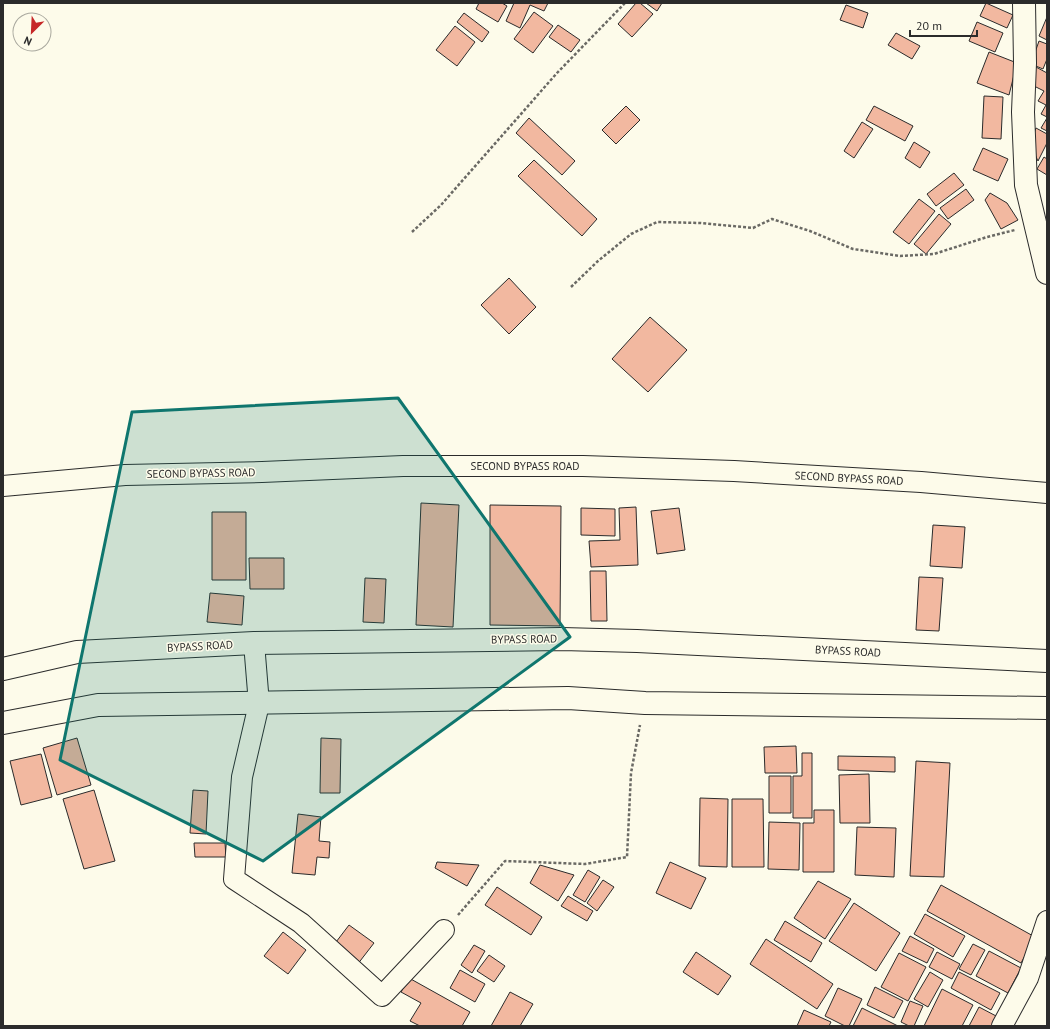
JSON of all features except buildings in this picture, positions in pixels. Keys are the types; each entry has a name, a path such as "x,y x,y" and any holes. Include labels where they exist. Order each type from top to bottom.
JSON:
{"main road":[{"path":"1024,3 1025,63 1023,112 1026,185 1041,221 1047,273"},
{"name":"BYPASS ROAD","path":"3,669 77,652 254,643 570,639 1047,661"},
{"path":"3,723 98,705 259,704 568,698 645,703 1047,708"}],"street":[{"name":"SECOND BYPASS ROAD","path":"3,486 125,475 262,472 403,466 575,466 734,471 921,482 1047,493"},
{"path":"254,643 259,704 242,777 234,879 301,923 382,996 444,930"},
{"path":"1002,1026 1028,978 1047,921"}],"path":[{"path":"412,232 441,205 557,73 625,3"},
{"path":"571,287 598,261 631,234 657,222 701,223 752,228 772,219 810,231 854,248 900,256 934,254 1041,221"},
{"path":"444,930 505,861 585,864 628,857 631,772 645,703"}],"highlighted area":[{"path":"398,398 570,637 263,861 60,760 132,412"}]}
